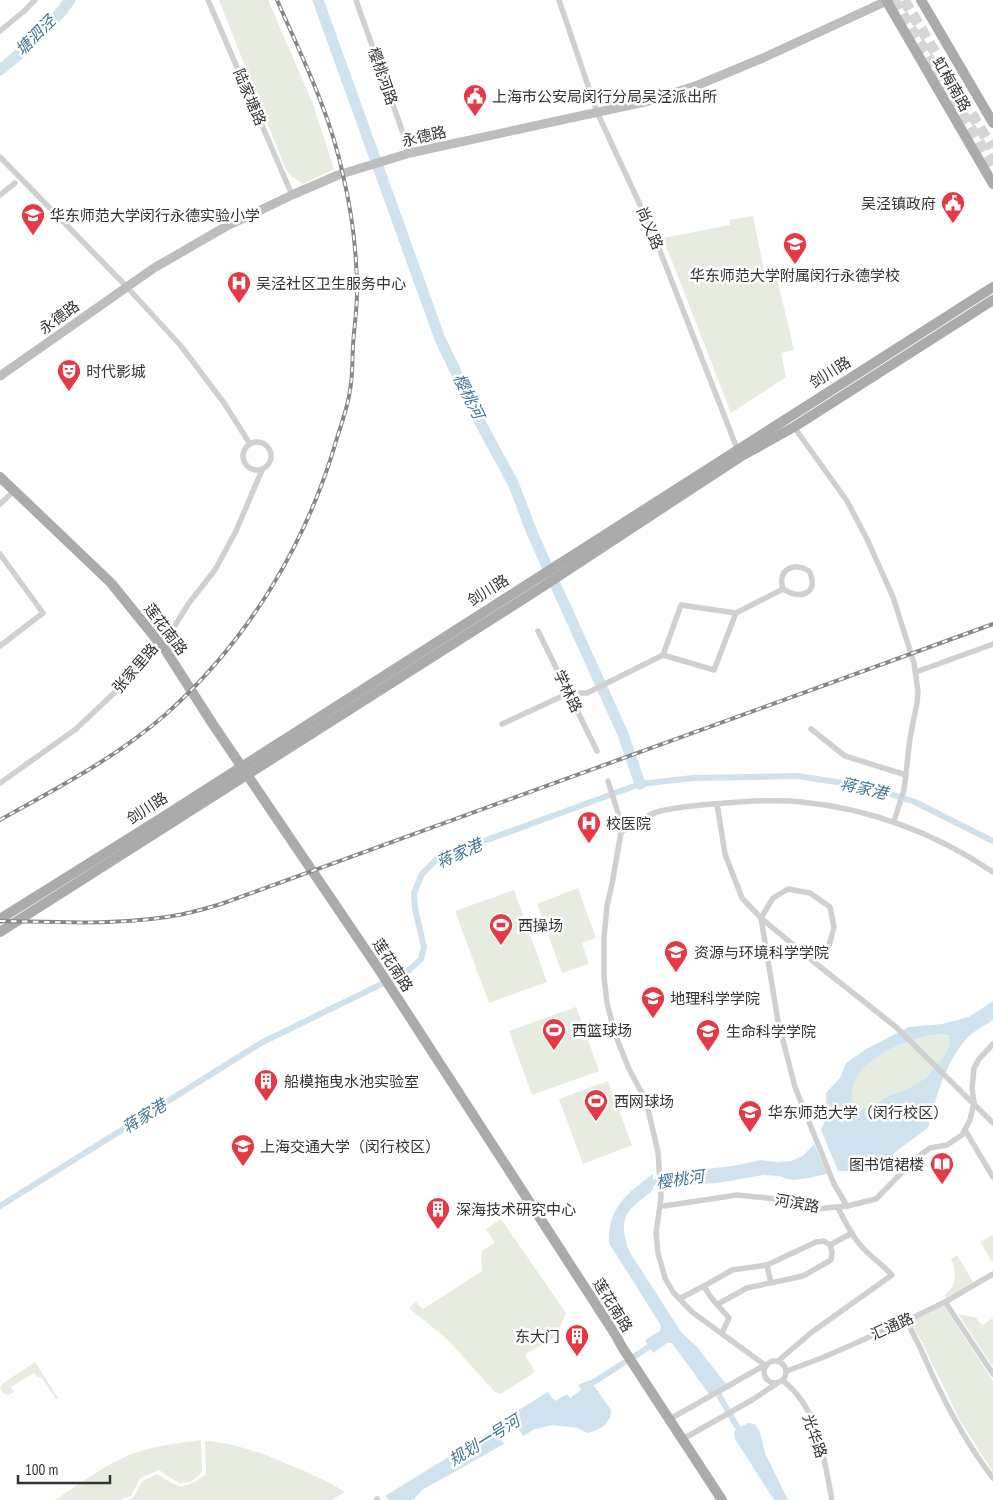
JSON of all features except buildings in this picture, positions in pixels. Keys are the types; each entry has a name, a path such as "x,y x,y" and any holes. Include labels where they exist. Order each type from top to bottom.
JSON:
{"main road":[{"name":"虹梅南路","path":"887,0 993,184"},
{"name":"虹梅南路","path":"921,0 993,123"},
{"name":"剑川路","path":"0,919 539,589 739,453 993,286"},
{"name":"剑川路","path":"0,932 561,562 739,453 794,426 993,300"},
{"name":"莲花南路","path":"0,477 111,583 166,651 212,723 396,996 722,1500"}],"street":[{"path":"0,31 35,0"},
{"name":"陆家塘路","path":"208,0 292,195"},
{"name":"樱桃河路","path":"356,0 410,153"},
{"name":"尚义路","path":"560,0 597,112 652,233 739,453"},
{"name":"永德路","path":"0,376 154,268 225,227 338,175 410,153 649,100 698,86 772,54 887,0"},
{"path":"0,158 126,286 181,346 224,403 250,444"},
{"path":"0,195 14,183"},
{"path":"794,426 847,501 867,539 893,597 916,672 917,703 910,738 906,779 899,809 894,821"},
{"path":"254,442 264,443 270,450 271,460 262,470 248,467 244,460 244,451 254,442"},
{"name":"张家里路","path":"0,783 76,729 115,692 158,640 174,626 215,570 236,531 262,470"},
{"path":"0,504 14,491"},
{"path":"0,554 43,613 0,646"},
{"path":"798,566 809,571 813,581 810,590 803,595 797,596 783,590 782,578 791,567 798,566"},
{"path":"502,724 569,693 587,693 663,655 681,605 736,613 783,590"},
{"path":"663,655 714,670 736,613"},
{"name":"学林路","path":"538,630 597,751"},
{"path":"916,672 993,644"},
{"path":"811,729 845,756 906,779"},
{"path":"608,781 617,810 620,832 607,906 604,938 605,986 607,1003 615,1034 629,1069 646,1101 660,1163 661,1197 656,1234 658,1252 665,1278 679,1299 692,1312 765,1365"},
{"path":"620,832 656,812 751,801 800,802 851,809 894,821 946,843 993,872"},
{"path":"717,804 725,854 742,898 761,918 896,1027 993,1123"},
{"path":"814,962 829,946 834,927 830,907 810,893 788,888 773,898 761,918 778,1021 795,1087 834,1184 847,1206"},
{"path":"993,1044 979,1059 974,1068 972,1088 974,1103 970,1120 965,1130 993,1177"},
{"name":"河滨路","path":"664,1206 737,1195 777,1198 815,1209 838,1208 876,1199 916,1158 930,1148 947,1145 962,1135 965,1130"},
{"path":"670,1419 770,1362 778,1361 812,1332 892,1275 884,1265 861,1247 838,1208"},
{"path":"830,1246 852,1233"},
{"path":"679,1299 732,1270 767,1264 816,1242 824,1241 830,1246 832,1252 831,1260 803,1276 747,1288 718,1304"},
{"path":"767,1264 771,1283"},
{"name":"汇通路","path":"787,1371 824,1357 945,1302 993,1274"},
{"path":"704,1286 710,1297 729,1318 722,1334"},
{"path":"945,1302 993,1374"},
{"path":"906,1320 958,1424 993,1478"},
{"path":"683,1440 783,1381 787,1371 784,1365 778,1361"},
{"path":"765,1365 763,1374 766,1380 776,1384"},
{"name":"光华路","path":"783,1381 798,1394 816,1429 832,1500"}],"shaded area":[{"path":"219,0 268,0 313,104 334,169 303,184 290,175 285,168"},
{"path":"753,216 766,281 777,278 794,350 781,353 786,377 731,413 663,238 730,225 730,220"},
{"path":"578,888 596,938 582,943 589,964 562,973 537,904"},
{"name":"西操场","path":"514,890 547,982 489,1003 455,911"},
{"name":"西篮球场","path":"576,1007 599,1071 532,1095 509,1031"},
{"path":"941,1034 948,1037 950,1044 944,1056 926,1078 907,1089 888,1096 874,1107 861,1111 853,1105 852,1090 857,1076 867,1065 895,1047 927,1036"},
{"name":"西网球场","path":"608,1081 632,1145 583,1164 559,1099"},
{"path":"501,1219 566,1313 556,1336 525,1355 535,1372 501,1394 495,1392 447,1339 409,1308 416,1302 423,1309 482,1271 482,1251 495,1243 486,1229"},
{"path":"993,1235 993,1263 980,1242"},
{"path":"957,1255 973,1282 946,1298 945,1295 952,1287 955,1278 951,1259"},
{"path":"944,1306 993,1381 993,1472 960,1421 922,1342 910,1322"},
{"path":"958,1314 975,1317 982,1325 993,1318 993,1367"},
{"path":"35,1362 58,1398 56,1399 42,1378 37,1377 34,1373 11,1387 14,1392 9,1395 4,1394 0,1389 2,1384"},
{"path":"201,1440 202,1472 190,1482 179,1483 159,1470 140,1478 131,1496 120,1500 55,1500 122,1458 157,1447"},
{"path":"205,1441 238,1446 259,1453 311,1474 345,1492 332,1500 128,1500 133,1498 142,1482 157,1474 171,1483 182,1486 192,1483 206,1474"}],"water":[{"path":"993,1001 993,1020 967,1038 947,1069 938,1092 928,1128 895,1152 887,1165 869,1172 838,1171 821,1130 827,1116 826,1093 840,1078 846,1063 866,1049 909,1027 942,1024 969,1017","holes":["940,1034 948,1036 950,1044 944,1056 926,1078 907,1089 888,1096 873,1107 861,1110 853,1105 852,1090 857,1076 880,1055 895,1047 926,1036"]},
{"path":"814,1144 827,1174 791,1180 779,1176 764,1175 717,1183 671,1186 671,1171 733,1166 761,1160 791,1161 803,1156"},
{"path":"653,1174 653,1190 631,1209 624,1222 629,1251 681,1332 697,1347 726,1384 709,1394 672,1343 667,1343 653,1353 645,1340 660,1331 660,1324 609,1243 609,1231 615,1211 635,1188"},
{"path":"590,1380 611,1410 610,1418 604,1426 594,1431 587,1433 578,1428 553,1425 535,1429 523,1436 509,1416 548,1392 555,1401 567,1394 570,1398 581,1390 578,1385"},
{"path":"734,1417 741,1427 748,1423 755,1424 760,1432 765,1453 788,1500 774,1500 735,1439 734,1433 736,1429 730,1419"},
{"path":"494,1429 504,1444 422,1490 413,1500 389,1500 385,1496"}],"waterway":[{"name":"塘泗泾","path":"0,70 37,37 70,0"},
{"name":"樱桃河","path":"318,0 440,339 482,426 513,483 533,535 623,734 640,784"},
{"name":"蒋家港","path":"0,1206 261,1043 408,971 421,959 424,947 415,909 414,893 422,874 436,860 454,852 640,784 693,778 798,776 869,787 915,802 993,841"},
{"name":"樱桃河","path":"646,1185 678,1178"},
{"name":"规划一号河","path":"591,1389 589,1385 655,1343"},
{"name":"樱桃河","path":"715,1388 736,1425"},
{"name":"规划一号河","path":"491,1436 521,1417"}],"tunnel":[{"path":"894,0 993,165"},
{"path":"904,0 992,148"}],"railway":[{"path":"0,820 64,784 127,745 166,714 196,685 223,655 271,588 309,515 324,477 345,414 351,385 357,299 355,248 346,189 331,130 277,0"},
{"path":"0,921 115,922 161,918 216,905 993,624"}],"place":[{"name":"上海市公安局闵行分局吴泾派出所","path":"475,117"},
{"name":"吴泾镇政府","path":"953,224"},
{"name":"华东师范大学闵行永德实验小学","path":"33,236"},
{"name":"华东师范大学附属闵行永德学校","path":"795,265"},
{"name":"吴泾社区卫生服务中心","path":"239,304"},
{"name":"时代影城","path":"69,392"},
{"name":"校医院","path":"589,844"},
{"name":"西操场","path":"501,946"},
{"name":"资源与环境科学学院","path":"676,973"},
{"name":"地理科学学院","path":"653,1019"},
{"name":"西篮球场","path":"554,1051"},
{"name":"生命科学学院","path":"708,1052"},
{"name":"船模拖曳水池实验室","path":"266,1102"},
{"name":"西网球场","path":"596,1122"},
{"name":"华东师范大学（闵行校区）","path":"750,1133"},
{"name":"上海交通大学（闵行校区）","path":"243,1167"},
{"name":"图书馆裙楼","path":"942,1185"},
{"name":"深海技术研究中心","path":"438,1230"},
{"name":"东大门","path":"577,1357"}]}
